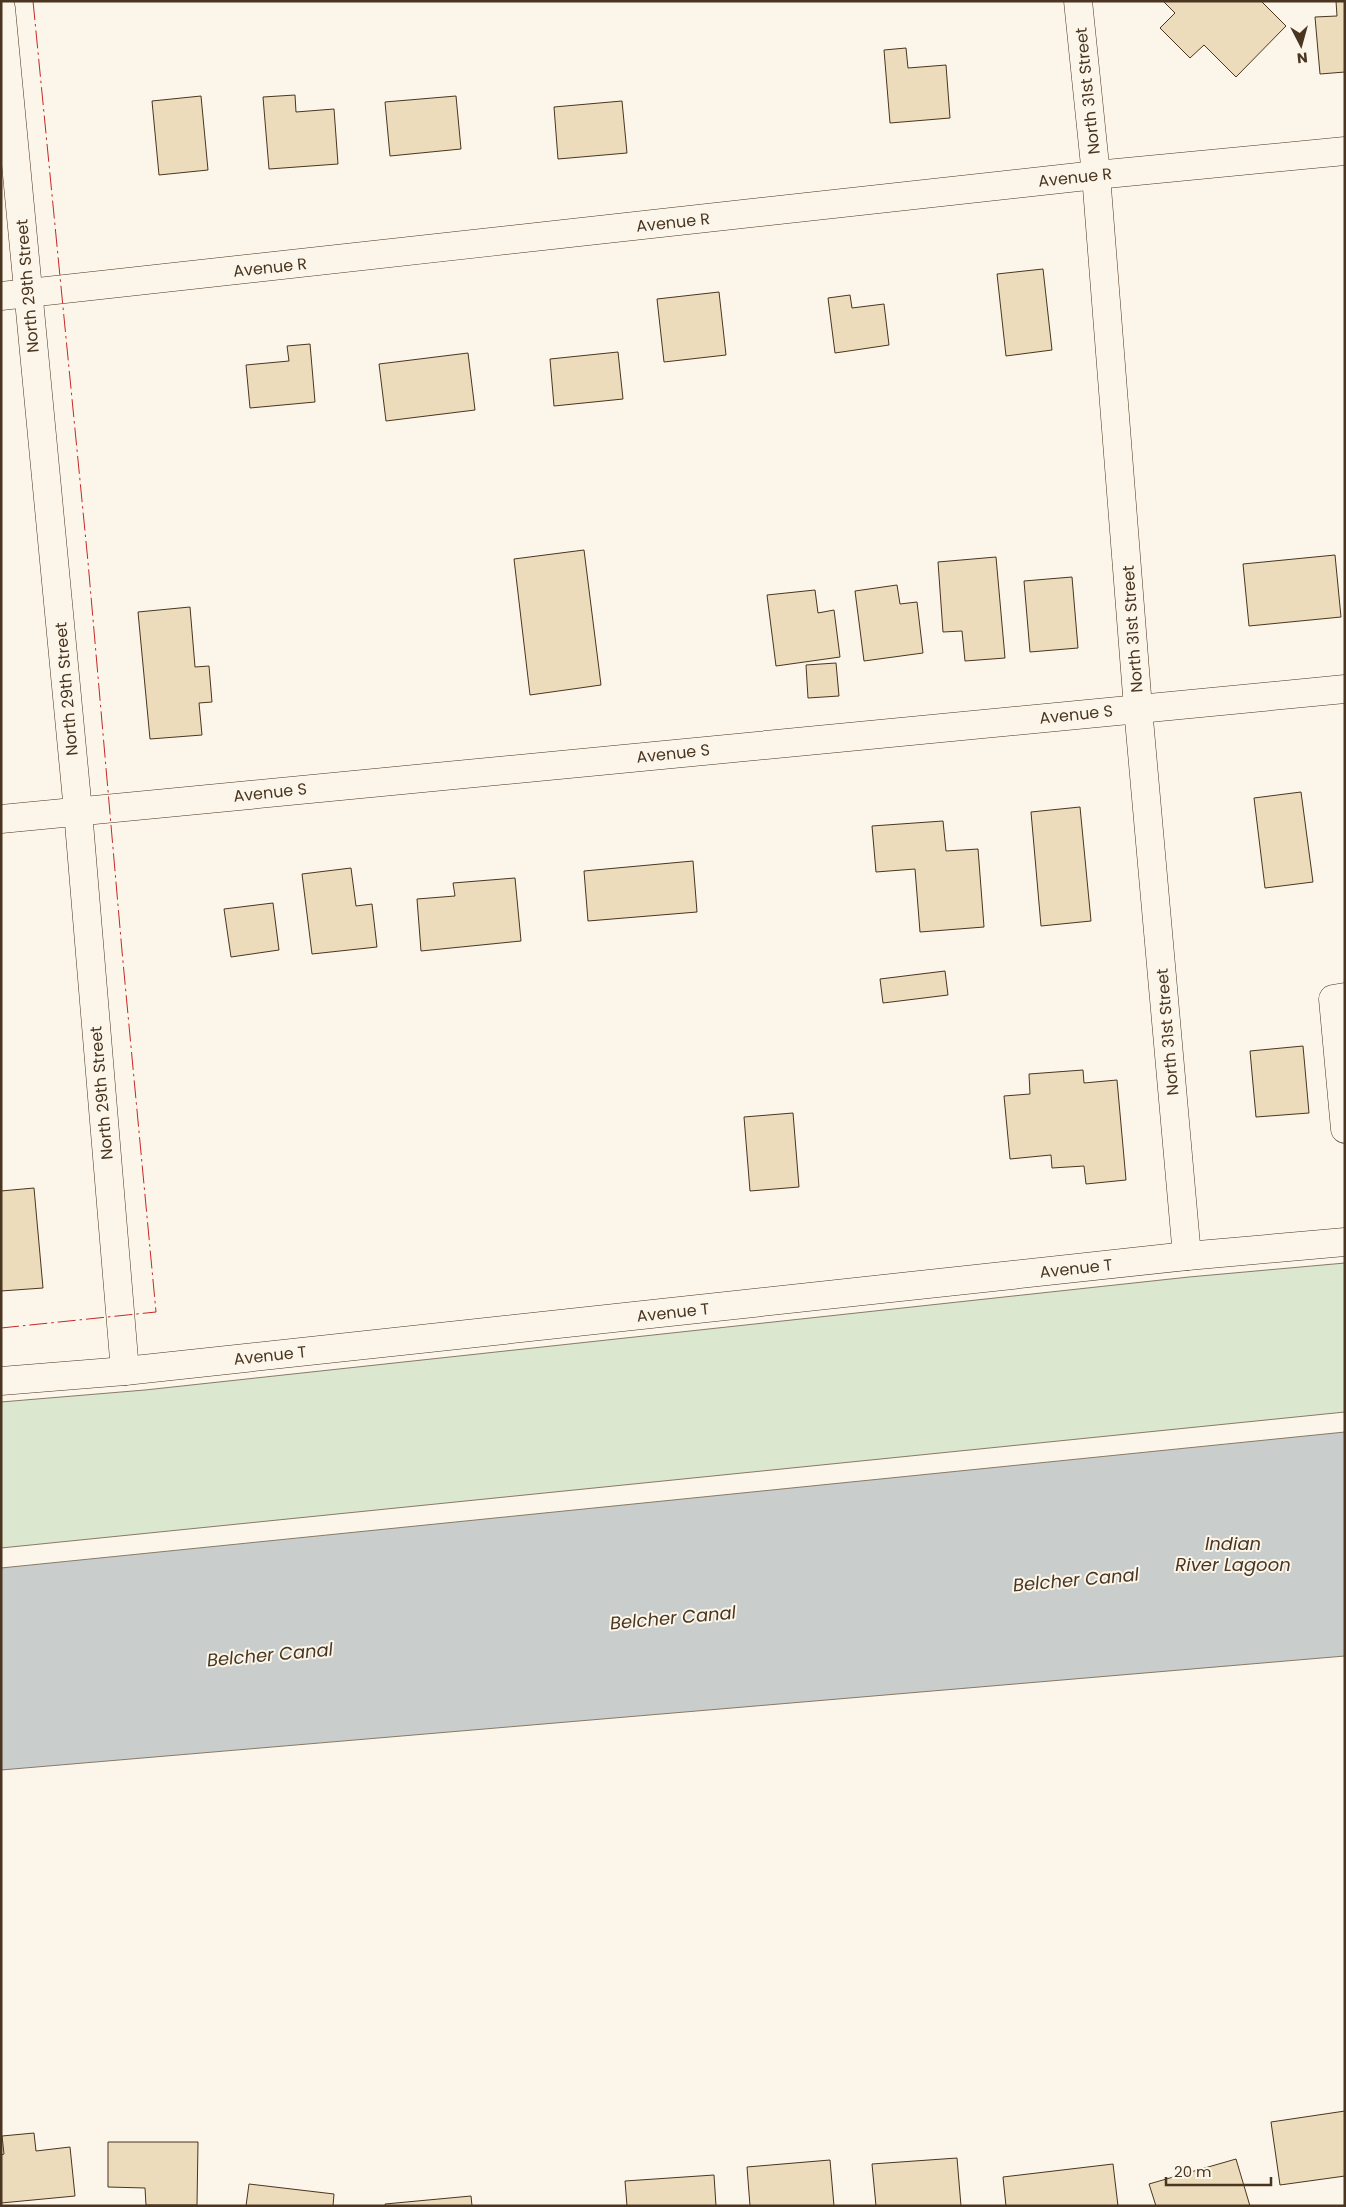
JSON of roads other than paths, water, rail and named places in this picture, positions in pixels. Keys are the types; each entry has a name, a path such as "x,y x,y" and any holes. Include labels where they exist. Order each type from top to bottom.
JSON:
{"street":[{"name":"North 31st Street","path":"1078,1 1096,175 1138,708 1187,1256"},
{"name":"North 29th Street","path":"1,8 78,811 125,1371"},
{"name":"Avenue R","path":"1,296 1096,175 1345,151"},
{"name":"Avenue S","path":"1,819 1345,689"},
{"path":"1345,998 1333,999 1345,1129"},
{"name":"Avenue T","path":"1,1381 125,1371 1187,1256 1345,1242"}],"water":[{"name":"Indian River Lagoon","path":"1345,1432 1345,1656 1,1770 1,1568"}],"water label":[{"name":"Belcher Canal","path":"1076,1580"},
{"name":"Belcher Canal","path":"673,1618"},
{"name":"Belcher Canal","path":"270,1655"}]}
